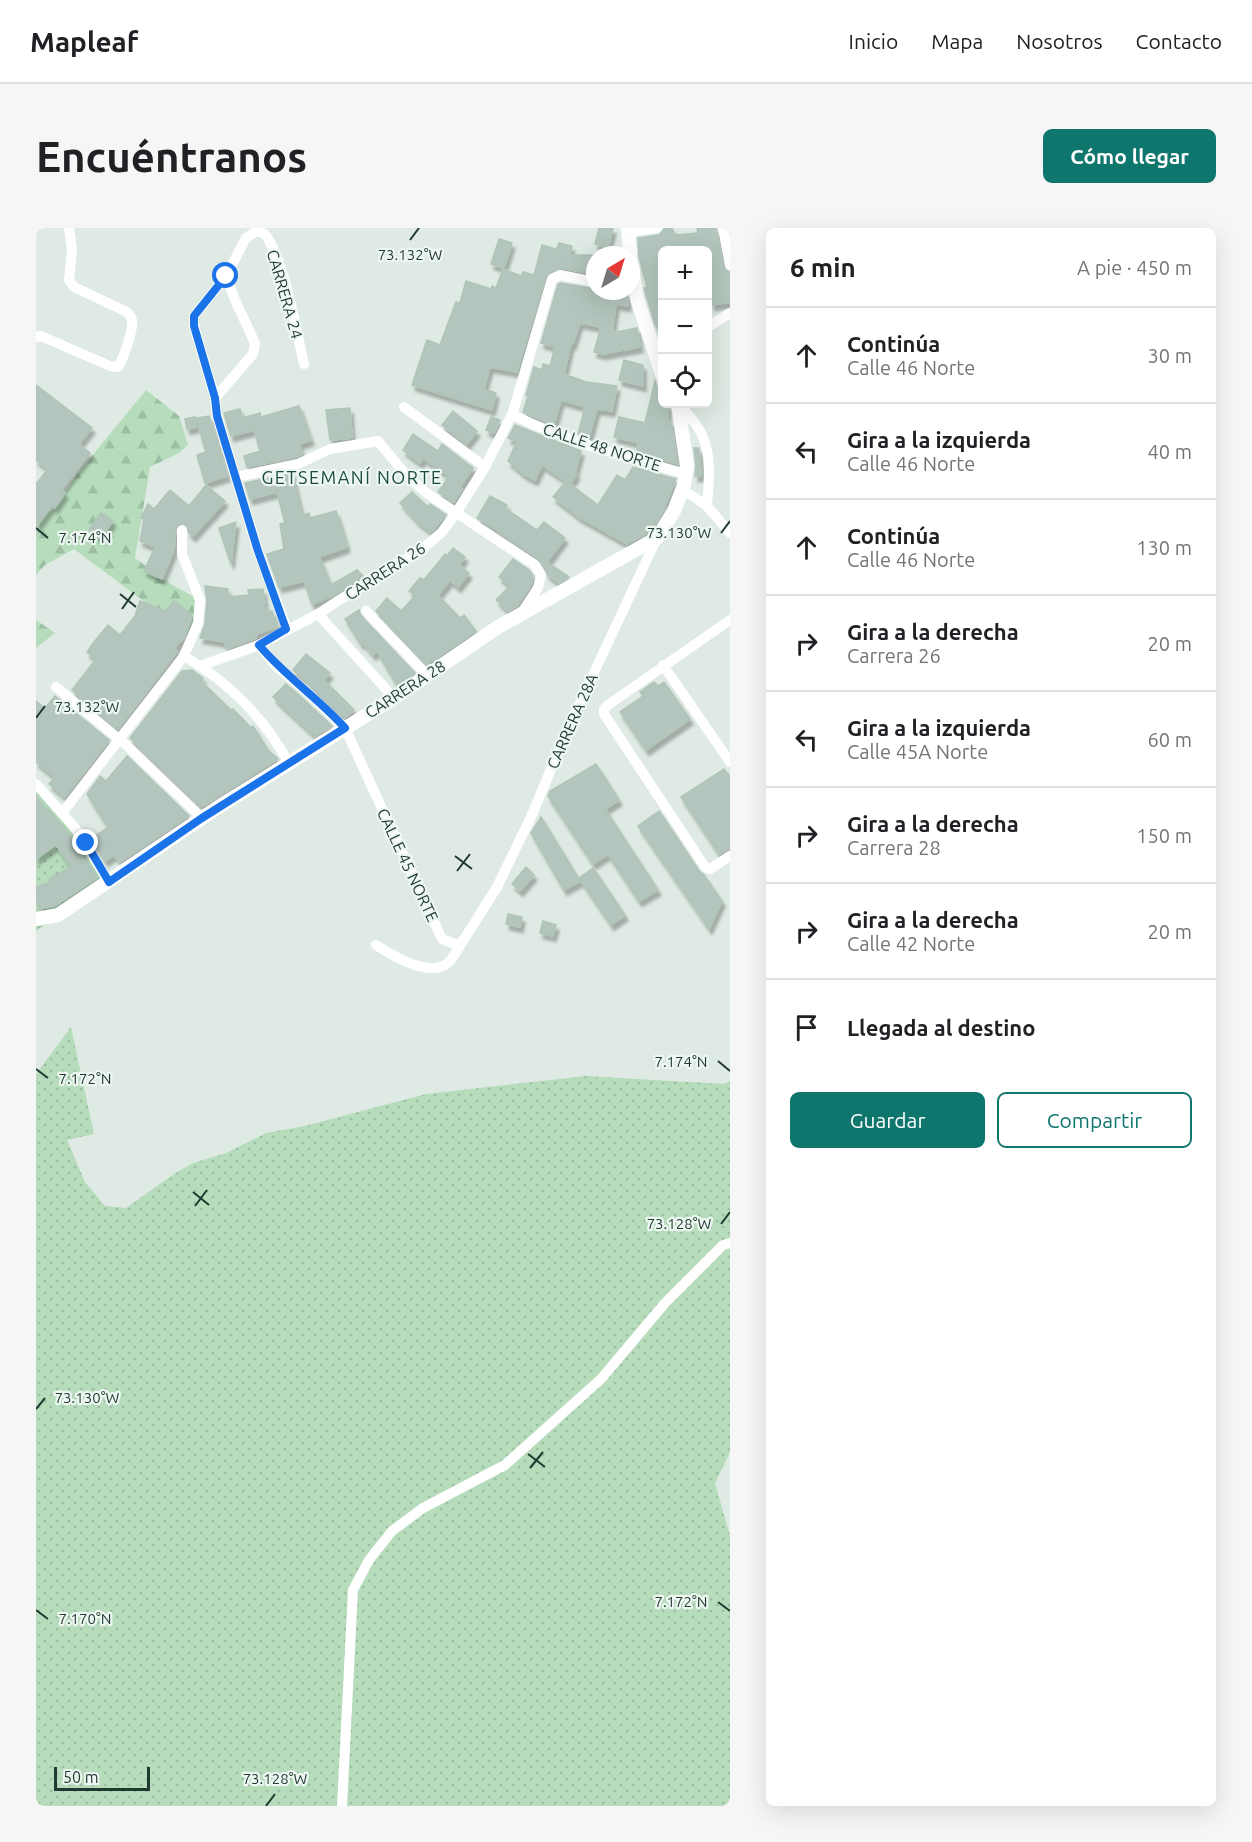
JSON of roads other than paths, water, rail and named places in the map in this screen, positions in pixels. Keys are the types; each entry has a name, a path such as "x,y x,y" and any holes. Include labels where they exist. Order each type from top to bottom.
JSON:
{"street":[{"path":"36,337 41,336 110,366 117,367 122,361 133,324 132,318 127,312 70,283 72,250 69,228"},
{"path":"629,246 628,230 657,228"},
{"path":"723,228 730,265"},
{"name":"CARRERA 24","path":"226,276 246,238 257,231 265,234 276,257 291,305 304,364"},
{"name":"CARRERA 26","path":"200,666 259,645 318,614 384,571 419,552 442,532 516,415 552,279 560,275 586,280"},
{"path":"215,398 253,354 255,343 226,276 194,316 194,326 215,398 217,416 258,551 286,629"},
{"path":"637,300 659,354"},
{"path":"712,324 730,313"},
{"path":"404,407 485,467"},
{"name":"CARRERA 28","path":"36,919 58,915 202,818 394,698 523,611 657,538 674,511 686,474 680,408"},
{"path":"682,408 702,434 706,449 709,479 707,506"},
{"name":"CALLE 48 NORTE","path":"516,415 549,432 624,457 686,474"},
{"path":"236,477 298,464 330,449 378,441 406,475 428,494 535,565 541,575 538,588 523,611"},
{"path":"682,492 707,506 730,533"},
{"path":"62,813 184,656 198,622 200,600 182,554 182,530"},
{"name":"CARRERA 28A","path":"463,941 487,903 531,816 569,726 657,538"},
{"path":"366,611 428,675"},
{"path":"318,614 394,698"},
{"path":"730,620 663,665 604,710 604,714 705,867 710,869 730,856"},
{"path":"259,645 277,667 345,728"},
{"path":"184,656 236,692 266,725 289,763"},
{"path":"663,665 730,762"},
{"path":"56,687 119,740 202,818"},
{"name":"CALLE 45 NORTE","path":"345,728 442,939 457,945 463,941"},
{"path":"36,784 86,843 109,882"},
{"path":"376,945 404,962 433,968 449,963 463,941"},
{"path":"342,1806 353,1590 369,1560 392,1531 423,1508 505,1465 601,1379 665,1303 723,1245 730,1243"}],"district":[{"name":"GETSEMANÍ NORTE","path":"352,478"}]}
